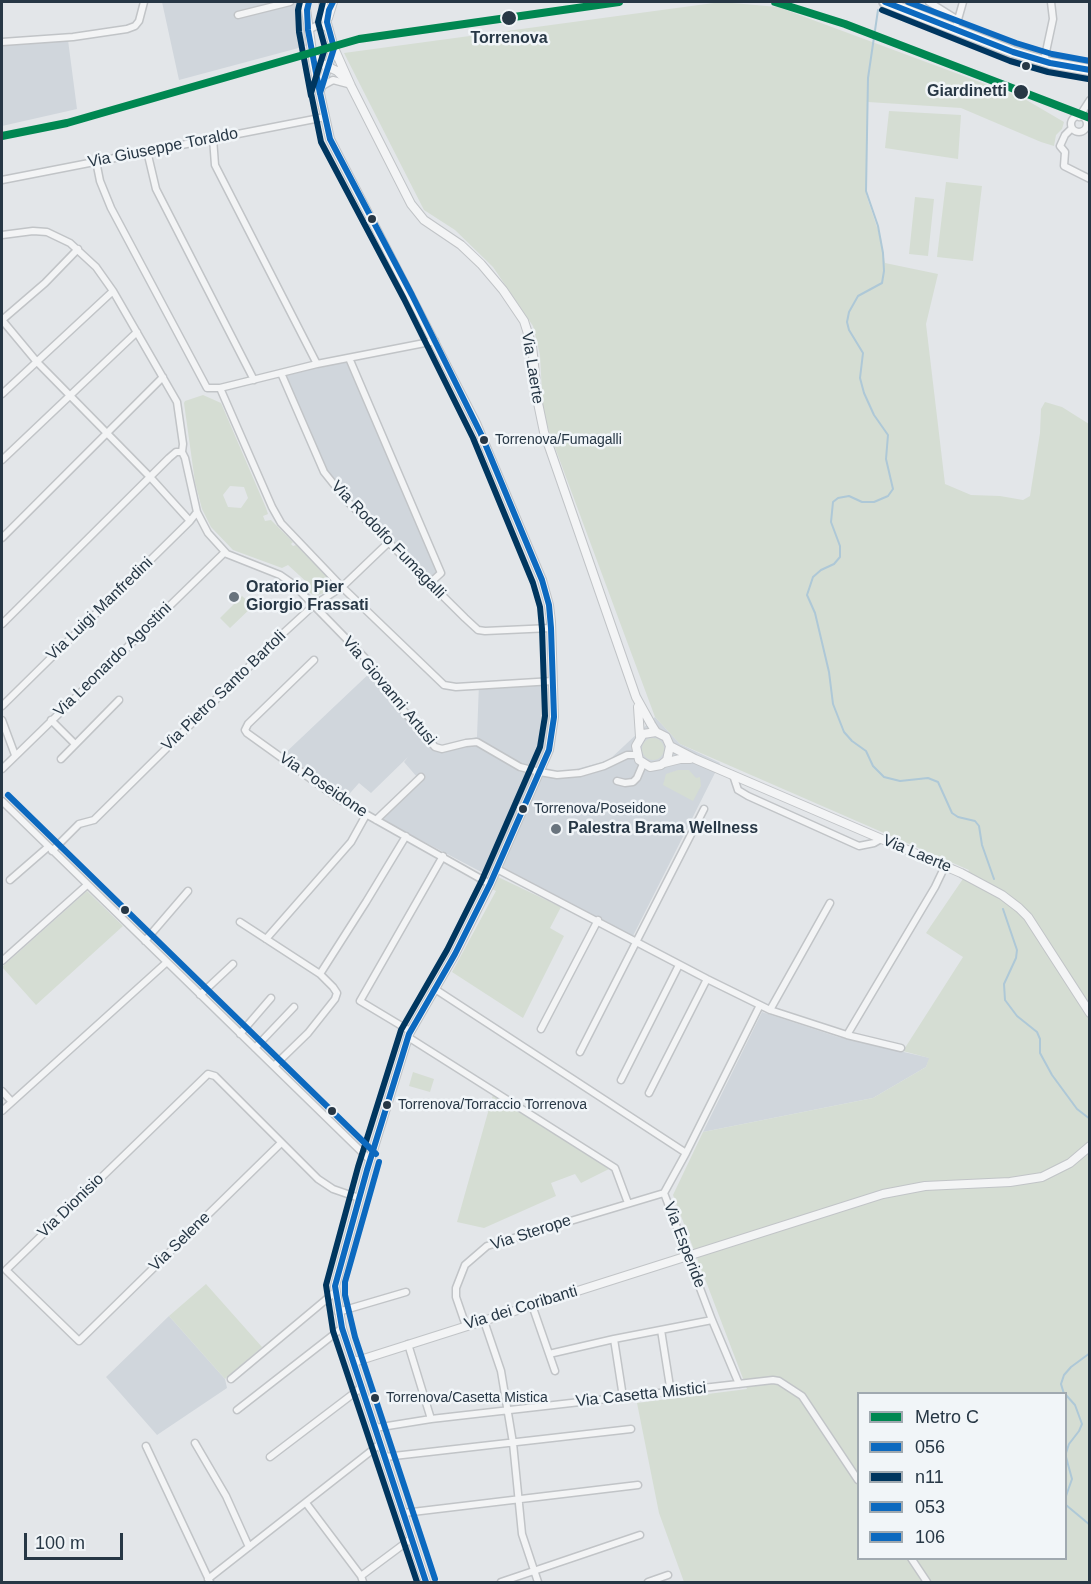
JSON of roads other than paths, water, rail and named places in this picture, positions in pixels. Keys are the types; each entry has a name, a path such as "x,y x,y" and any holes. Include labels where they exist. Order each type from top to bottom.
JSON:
{"main road":[{"path":"885,2 957,25 1000,48 1044,61 1089,70"}],"street":[{"path":"2,42 73,38 127,29 135,26 139,21 144,2"},
{"path":"238,15 290,2"},
{"name":"Via Laerte","path":"323,2 334,48 411,204 424,220 461,245 481,264 524,321 532,346 541,423 636,697 656,732"},
{"path":"309,30 318,25 328,25 329,9 333,2"},
{"path":"929,2 957,25 963,2"},
{"path":"1044,61 1053,19 1051,2"},
{"path":"307,4 313,56 330,139 476,423 542,580 549,605 551,628 553,735 540,772 498,869 409,1034 336,1281 335,1292 342,1328 426,1582"},
{"path":"320,89 334,48"},
{"path":"313,56 342,75 351,86"},
{"path":"320,89 326,82 335,80 351,86"},
{"path":"1089,100 1079,117 1073,120 1072,128 1065,135 1060,146 1065,152 1064,166 1089,179"},
{"name":"Via Giuseppe Toraldo","path":"2,180 325,117"},
{"path":"1072,128 1080,132 1086,127 1085,120 1079,117"},
{"path":"213,138 215,165 316,364"},
{"path":"147,151 156,189 254,380"},
{"path":"96,161 100,181 111,208 204,384 210,389 316,364 435,341"},
{"name":"Via Giovanni Artusi","path":"2,235 33,231 47,232 78,249 96,267 113,291 175,397 179,409 182,452 197,512 208,534 225,552 285,578 314,605 368,661 407,715 435,747 442,749 477,742 520,767 557,775 576,774 604,766 627,754 636,755"},
{"path":"78,249 45,283 2,320 37,362 190,521"},
{"path":"2,394 113,291"},
{"path":"2,460 137,332"},
{"path":"349,358 441,573 429,584"},
{"name":"Via Rodolfo Fumagalli","path":"281,373 324,472 348,502 429,584 478,630 551,628"},
{"path":"2,538 163,377"},
{"path":"220,388 277,517 342,587 444,686 553,681"},
{"path":"2,624 172,455 182,452"},
{"name":"Via Luigi Manfredini","path":"2,706 197,512"},
{"name":"Via Pietro Santo Bartoli","path":"10,880 79,824 92,822 200,713 314,605 342,587 389,542"},
{"name":"Via Leonardo Agostini","path":"2,769 225,552"},
{"name":"Via Poseidone","path":"314,660 248,724 246,732 329,792 490,884"},
{"name":"Via Laerte","path":"636,697 640,737"},
{"path":"61,759 119,700"},
{"path":"2,720 15,755"},
{"path":"51,720 75,744"},
{"path":"647,732 656,732 666,736 670,746 670,755 664,763 654,767 643,764 636,755 636,746 640,737 647,732"},
{"name":"Via Laerte","path":"670,746 695,759 945,866 994,890 1024,912 1089,1012"},
{"name":"Via Laerte","path":"664,763 680,759 695,759"},
{"path":"617,781 633,782 643,764"},
{"path":"733,775 738,790 748,796 859,846 881,839"},
{"path":"376,820 421,777"},
{"path":"2,801 370,1160"},
{"path":"2,812 8,807"},
{"path":"580,1052 704,809"},
{"path":"266,939 351,842 366,815"},
{"path":"320,974 406,836"},
{"path":"443,856 360,1001 494,1091 615,1168 628,1203"},
{"path":"847,1035 936,886 945,866"},
{"path":"498,869 770,1010 847,1035 902,1048"},
{"path":"2,961 87,885"},
{"path":"145,940 188,891"},
{"path":"770,1010 830,903"},
{"path":"542,1029 598,920"},
{"path":"240,922 320,974 337,993 335,999 308,1033 274,1066"},
{"path":"2,1111 167,962"},
{"path":"200,995 233,964"},
{"path":"621,1080 679,964"},
{"path":"649,1094 707,979"},
{"path":"435,989 686,1153"},
{"path":"240,1034 271,998"},
{"name":"Via Esperide","path":"739,1384 664,1193 760,1005"},
{"path":"255,1048 294,1007"},
{"name":"Via Dionisio","path":"79,1341 6,1270 204,1076 210,1074 215,1076 281,1143"},
{"path":"2,1091 12,1102"},
{"path":"281,1143 323,1183 359,1198"},
{"name":"Via Selene","path":"79,1341 281,1143"},
{"path":"689,1255 890,1192 925,1186 1010,1182 1042,1177 1070,1163 1089,1146"},
{"name":"Via Sterope","path":"466,1326 456,1296 456,1288 465,1265 481,1250 487,1246 664,1193"},
{"name":"Via dei Coribanti","path":"354,1362 689,1255"},
{"path":"231,1379 335,1292"},
{"path":"338,1312 406,1292"},
{"path":"532,1305 555,1371"},
{"path":"549,1354 712,1320"},
{"path":"484,1321 501,1371 513,1443 522,1534 538,1582"},
{"path":"237,1410 342,1328"},
{"path":"660,1330 670,1393"},
{"path":"614,1339 623,1397"},
{"path":"408,1344 431,1419"},
{"name":"Via Casetta Mistici","path":"375,1428 431,1419 759,1381 779,1381 802,1396 857,1478"},
{"path":"270,1457 362,1387"},
{"path":"385,1457 631,1429"},
{"path":"195,1443 226,1496 249,1547"},
{"path":"146,1446 209,1581 380,1444"},
{"path":"404,1513 638,1485"},
{"path":"306,1503 362,1579 412,1538"},
{"path":"501,1582 640,1535"},
{"path":"912,1560 927,1582"},
{"path":"648,1582 668,1575"}],"waterway":[{"path":"878,10 868,78 866,191 878,226 884,271 882,283 858,296 849,312 847,322 849,330 863,353 860,378 864,393 874,415 888,435 886,459 893,489 888,496 874,502 862,502 849,496 838,498 833,502 831,522 840,546 840,557 834,564 813,577 807,595 815,613 829,672 833,704 844,732 866,751 873,766 884,777 900,781 928,778 938,782 952,813 958,817 975,821 979,826 982,845 994,879"},
{"path":"1003,909 1017,950 1016,958 1004,984 1005,1000 1017,1016 1037,1032 1040,1039 1040,1053 1052,1075 1077,1109 1090,1119"},
{"path":"1063,1392 1061,1384 1064,1375 1090,1353"},
{"path":"1067,1396 1075,1405 1082,1424 1067,1450"},
{"path":"1067,1461 1072,1479 1067,1493"},
{"path":"1067,1506 1090,1525"}],"railway":[{"path":"587,5 602,2"}],"metro line":[{"name":"C","path":"2,136 67,123 359,39 619,2"},
{"name":"C","path":"775,2 845,24 1090,118"}],"place":[{"name":"Torrenova","path":"509,18"},
{"name":"Giardinetti","path":"1021,92"},
{"name":"Torrenova/Fumagalli","path":"484,440"},
{"name":"Oratorio Pier Giorgio Frassati","path":"234,597"},
{"name":"Torrenova/Poseidone","path":"523,809"},
{"name":"Palestra Brama Wellness","path":"556,829"},
{"name":"Torrenova/Torraccio Torrenova","path":"387,1105"},
{"name":"Torrenova/Casetta Mistica","path":"375,1398"}]}
